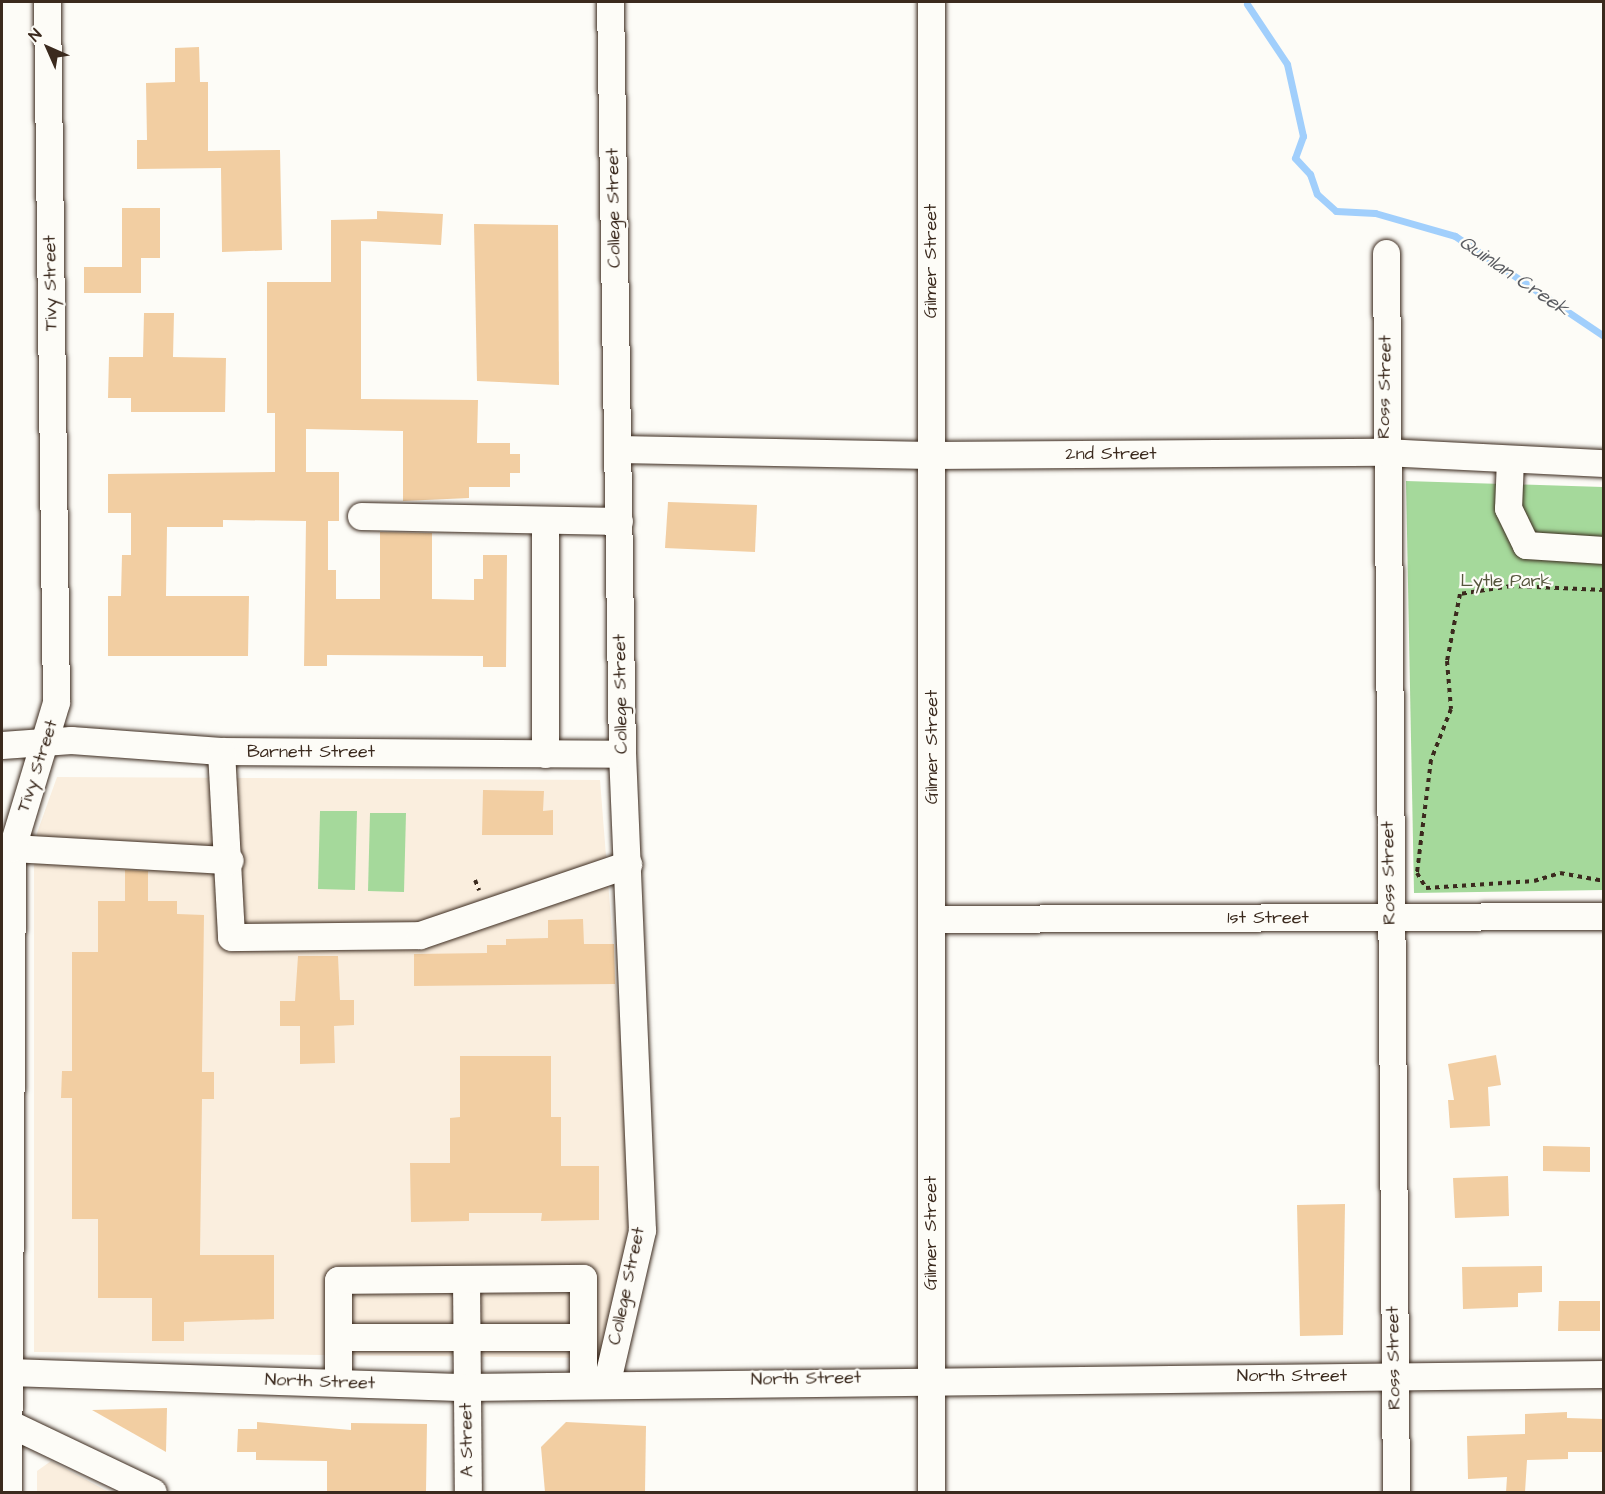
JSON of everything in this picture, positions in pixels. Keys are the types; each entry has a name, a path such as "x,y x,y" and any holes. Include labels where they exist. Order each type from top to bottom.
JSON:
{"street":[{"name":"Tivy Street","path":"8,1492 5,1421 9,1372 12,848 56,702 47,2"},
{"name":"College Street","path":"595,1382 642,1230 622,754 610,2"},
{"name":"Gilmer Street","path":"931,2 931,1492"},
{"name":"Ross Street","path":"1386,252 1384,452 1396,1492"},
{"name":"2nd Street","path":"618,449 932,454 1384,452 1604,463"},
{"path":"1510,459 1508,508 1526,545 1604,550"},
{"path":"362,516 619,521"},
{"path":"544,754 545,520"},
{"name":"Barnett Street","path":"2,746 44,746 71,740 221,751 622,754"},
{"path":"221,751 230,860 231,937 420,935 627,864"},
{"path":"12,848 230,860"},
{"name":"1st Street","path":"932,919 1604,916"},
{"path":"338,1382 338,1280 583,1278 583,1337 595,1382"},
{"name":"A Street","path":"466,1279 468,1492"},
{"path":"338,1337 583,1337"},
{"name":"North Street","path":"9,1372 466,1387 595,1382 931,1378 1604,1374"},
{"path":"5,1421 153,1492"}],"path":[{"path":"1604,590 1510,586 1460,594 1447,661 1451,709 1431,760 1417,873 1426,888 1534,881 1560,873 1604,881"}],"shaded area":[{"path":"57,777 600,780 635,1224 602,1358 34,1352 34,866 37,833"},
{"path":"51,1461 109,1492 37,1492 37,1471"}],"green space":[{"name":"Lytle Park","path":"1406,481 1603,487 1603,890 1414,893"},
{"path":"320,811 357,811 355,890 318,889"},
{"path":"370,813 406,813 404,892 368,891"}],"building":[{"path":"199,47 200,82 208,82 208,151 280,150 282,250 222,252 221,168 137,169 137,140 147,140 146,83 175,82 175,48"},
{"path":"122,208 160,208 160,258 141,258 141,293 84,293 84,267 122,267"},
{"path":"377,211 443,214 441,245 361,241 361,399 478,400 477,443 510,443 510,454 520,454 520,473 510,473 510,487 469,487 469,498 403,501 403,431 306,429 306,472 339,472 339,521 328,521 328,570 336,570 336,599 380,599 380,532 432,533 432,599 474,600 474,579 483,579 483,555 507,555 506,667 483,667 483,656 327,655 327,666 304,666 306,521 223,520 223,527 167,527 166,596 249,596 248,656 108,656 108,596 121,596 122,555 131,555 131,513 108,513 108,474 275,472 275,413 267,413 267,282 331,282 331,220 377,219"},
{"path":"474,224 558,225 559,385 477,381"},
{"path":"144,313 174,313 173,357 226,358 225,412 131,412 131,398 108,398 109,357 143,357"},
{"path":"668,502 757,505 755,552 665,548"},
{"path":"483,790 544,791 543,811 553,810 553,835 482,835"},
{"path":"125,870 148,871 148,901 177,901 177,914 204,915 202,1072 214,1072 214,1099 202,1099 200,1255 274,1255 274,1319 184,1322 184,1341 152,1341 152,1298 98,1298 98,1219 72,1219 72,1098 61,1098 62,1071 72,1071 72,952 98,952 98,901 125,901"},
{"path":"583,919 584,944 614,944 615,984 414,986 414,954 487,953 487,945 506,945 506,939 548,938 548,920"},
{"path":"298,956 338,956 340,1000 354,1000 354,1025 334,1026 335,1063 300,1064 300,1026 280,1026 280,1001 295,1001"},
{"path":"1496,1055 1501,1085 1488,1087 1490,1126 1450,1128 1448,1100 1454,1100 1448,1064"},
{"path":"460,1056 551,1056 551,1117 561,1117 561,1166 599,1166 599,1220 541,1221 542,1213 469,1213 469,1221 411,1222 410,1163 450,1163 450,1118 460,1117"},
{"path":"1543,1146 1590,1147 1590,1172 1543,1171"},
{"path":"1508,1176 1509,1216 1455,1218 1453,1178"},
{"path":"1345,1204 1343,1335 1300,1336 1297,1205"},
{"path":"1542,1266 1542,1292 1518,1293 1518,1307 1463,1309 1462,1267"},
{"path":"1559,1301 1600,1301 1600,1331 1558,1331"},
{"path":"167,1408 166,1452 92,1410"},
{"path":"1567,1412 1567,1418 1604,1419 1604,1452 1568,1452 1568,1459 1527,1460 1525,1492 1506,1492 1507,1477 1468,1479 1467,1436 1525,1434 1525,1414"},
{"path":"257,1422 351,1430 351,1423 427,1424 426,1492 327,1492 327,1461 256,1460 256,1452 237,1452 238,1429 257,1429"},
{"path":"566,1422 646,1426 645,1492 545,1492 541,1447"}],"waterway":[{"name":"Quinlan Creek","path":"1247,4 1287,64 1303,136 1295,158 1310,174 1317,194 1336,211 1375,213 1455,236 1604,336"}]}
